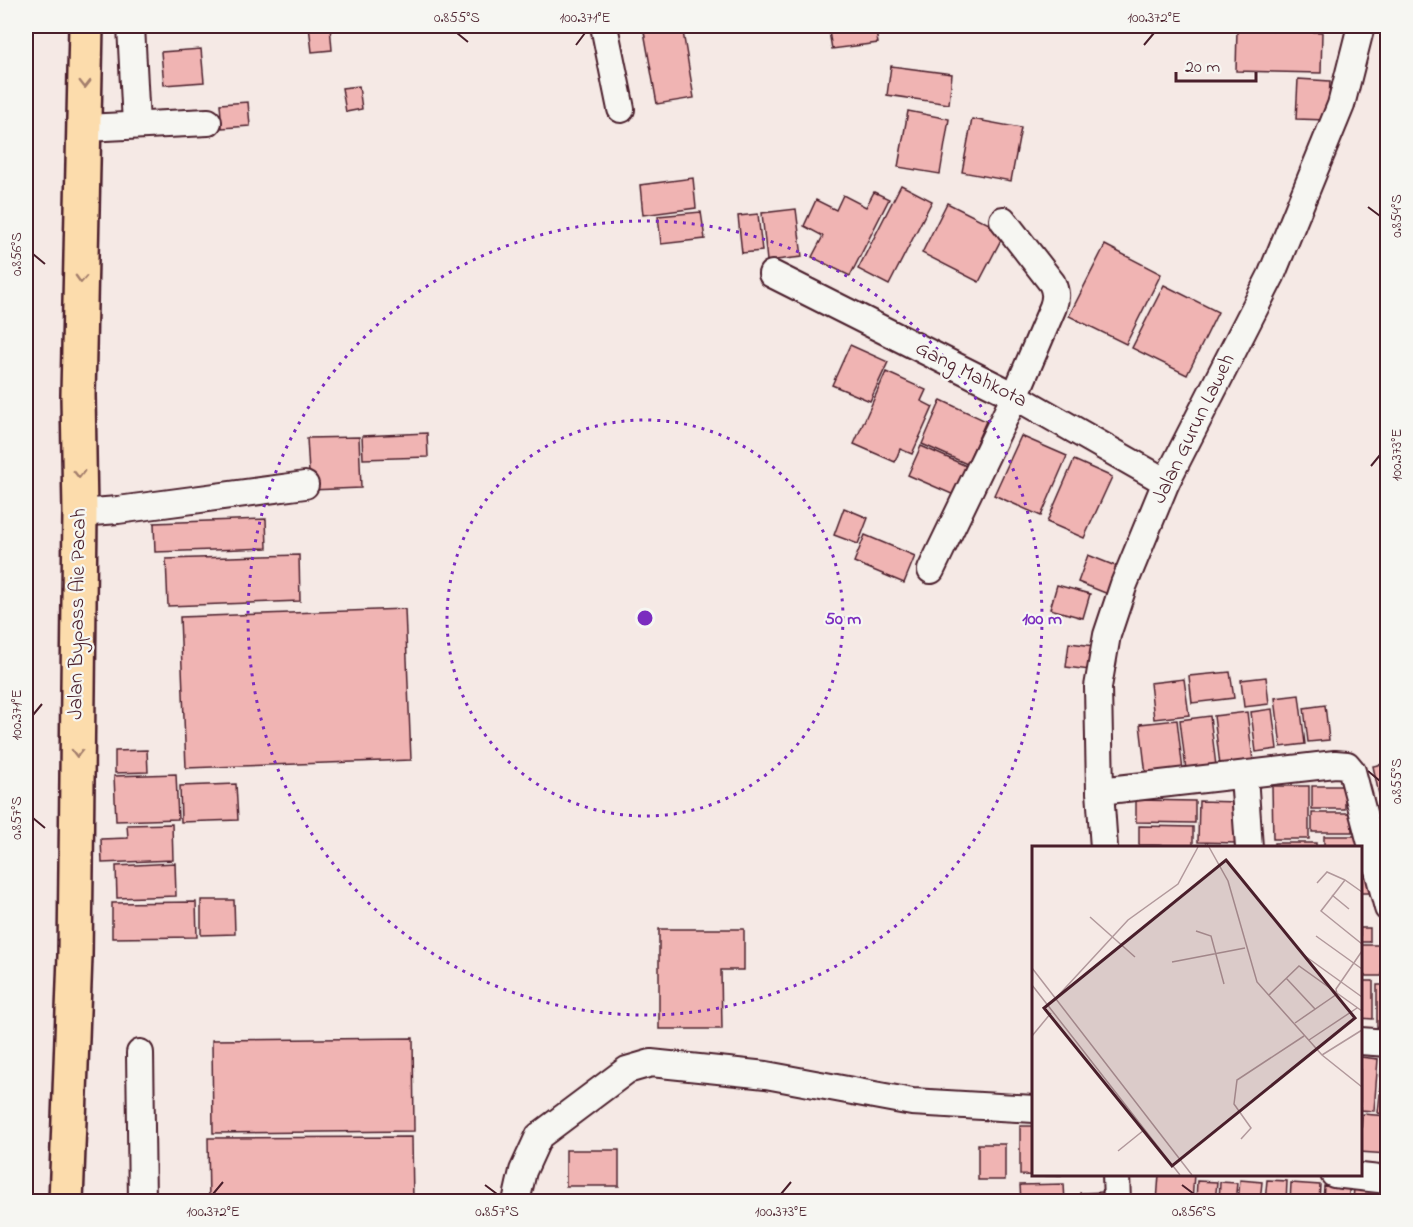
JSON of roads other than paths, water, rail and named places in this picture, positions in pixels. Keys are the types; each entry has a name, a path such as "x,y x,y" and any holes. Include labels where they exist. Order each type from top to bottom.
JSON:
{"highway":[{"name":"Jalan Bypass Aie Pacah","path":"66,1202 75,956 80,513 78,395 86,26"}],"street":[{"path":"131,26 136,124"},
{"path":"604,26 621,109"},
{"name":"Jalan Gurun Laweh","path":"1104,846 1100,791 1098,687 1107,635 1124,584 1166,482 1271,276 1341,105 1361,26"},
{"path":"85,128 208,122"},
{"path":"931,570 1015,396 1053,307 1055,290 1052,283 1003,220"},
{"name":"Gang Mahkota","path":"772,274 1015,396 1166,482"},
{"path":"80,513 305,485"},
{"path":"1100,791 1335,764 1347,765 1352,771 1388,908"},
{"path":"1244,776 1249,846"},
{"path":"1362,1041 1388,1043"},
{"path":"140,1053 142,1202"},
{"path":"516,1202 523,1171 539,1136 627,1070 651,1063 766,1075 912,1102 1032,1109"},
{"path":"1116,1176 1117,1202"},
{"path":"1352,1176 1388,1180"}]}
